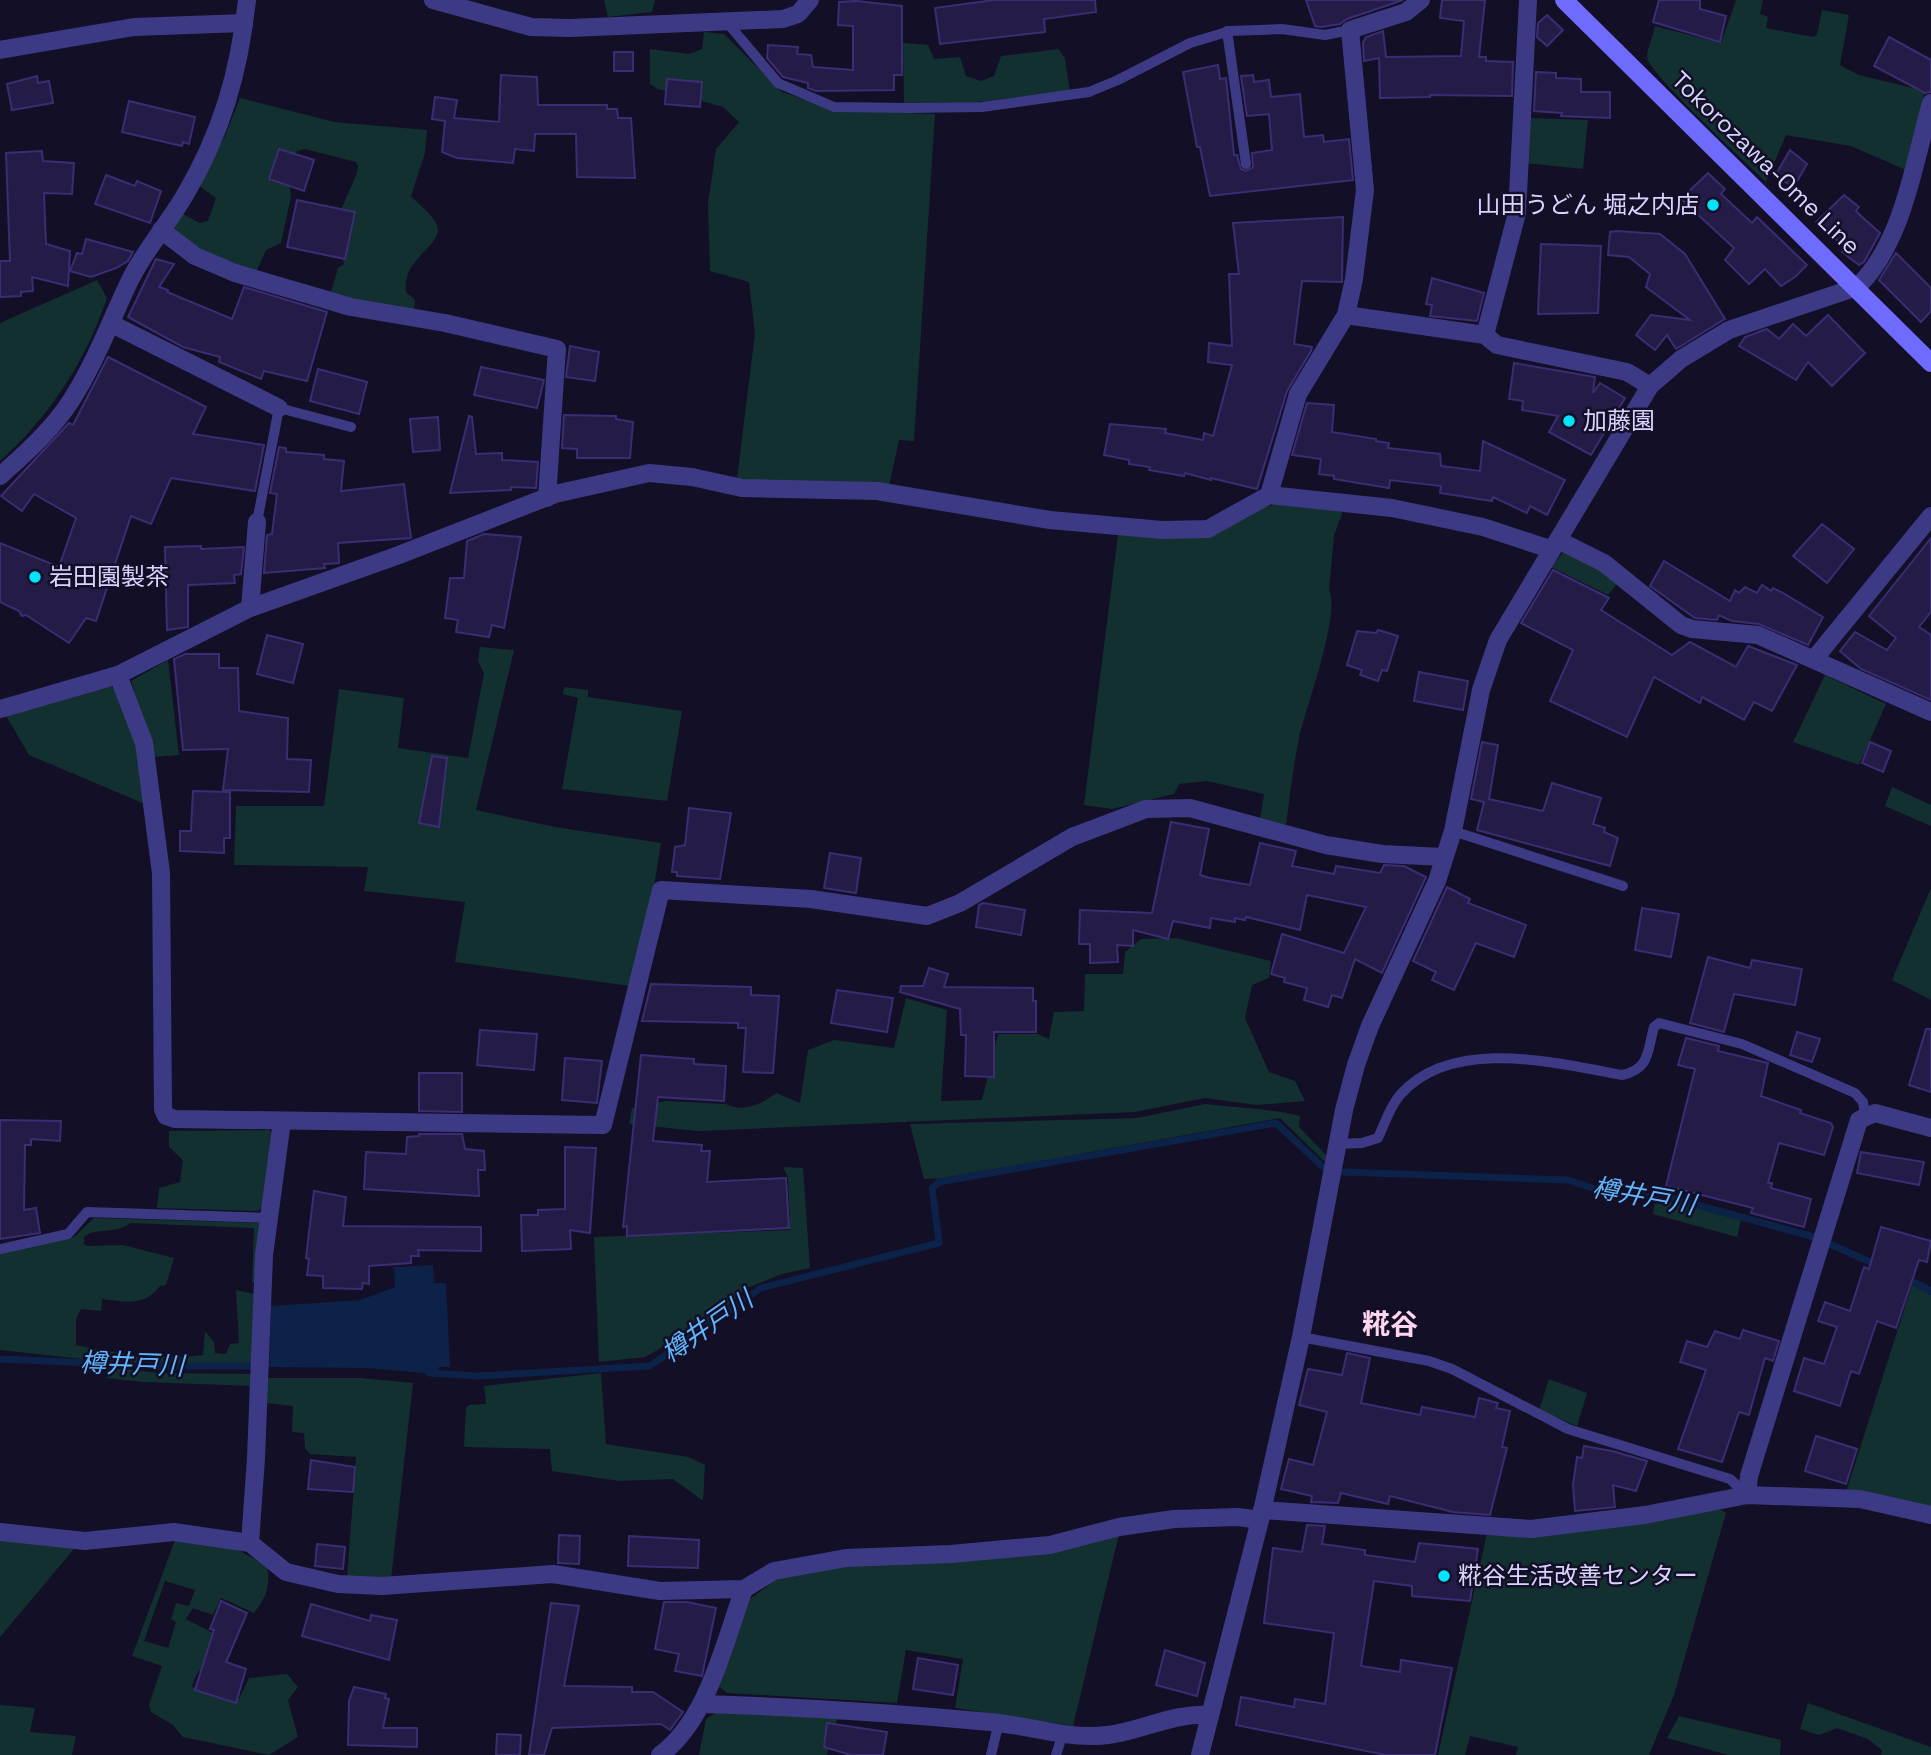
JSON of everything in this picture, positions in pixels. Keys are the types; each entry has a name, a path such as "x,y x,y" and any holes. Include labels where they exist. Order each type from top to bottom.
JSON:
{"main road":[{"name":"Tokorozawa-Ome Line","path":"1564,0 1931,363"}],"street":[{"path":"0,476 47,430 71,400 111,324 130,279 196,175 225,115 247,0"},
{"path":"433,0 531,27 570,28 783,19 798,14 810,0"},
{"path":"1269,495 1298,394 1346,315 1365,190 1350,30 1405,12 1421,0"},
{"path":"1485,335 1517,213 1528,0"},
{"path":"0,50 134,27 244,23"},
{"path":"1200,1755 1261,1515 1301,1337 1337,1144 1356,1065 1370,1026 1437,881 1453,831 1481,690 1498,640 1650,386 1681,359 1730,330 1857,287 1872,273 1890,243 1931,103"},
{"path":"161,230 195,256 261,281 351,307 445,323 557,349 547,498"},
{"path":"1346,315 1485,335 1497,345 1627,372 1650,386"},
{"path":"111,324 279,408"},
{"path":"0,709 118,675 250,608 400,555 547,498 649,473 692,477 742,488 877,491 1050,520 1162,530 1208,528 1269,495 1392,508 1554,545 1604,563 1681,625 1692,629 1758,635 1815,658 1931,712"},
{"path":"1815,658 1931,516"},
{"path":"250,608 257,522"},
{"path":"118,675 144,743 161,873 163,1109 166,1116 174,1119 603,1125 661,890 811,899 926,916 960,903 1072,837 1133,813 1169,807 1190,808 1326,845 1382,854 1444,856"},
{"path":"1747,1495 1749,1476 1824,1241 1859,1120 1865,1115 1875,1113 1931,1128"},
{"path":"250,1543 264,1255 282,1121"},
{"path":"0,1532 85,1541 174,1532 250,1543 286,1572 338,1584 382,1586 553,1574 660,1591 744,1589 774,1571 846,1558 951,1554 1050,1545 1119,1527 1174,1519 1261,1515 1531,1530 1645,1515 1747,1495 1860,1499 1931,1515"},
{"path":"660,1755 682,1735 702,1704 744,1589"},
{"path":"702,1704 840,1709 999,1722 1094,1736 1120,1734 1193,1714 1210,1715"}],"lane":[{"path":"725,20 778,83 834,107 982,107 1089,92 1190,43 1227,32 1282,29 1325,35 1350,30"},
{"path":"1227,32 1246,164"},
{"path":"257,522 279,408 351,427"},
{"path":"1453,831 1623,886"},
{"path":"1337,1144 1362,1143 1378,1138 1387,1114 1401,1093 1455,1062 1493,1056 1622,1076 1637,1072 1644,1066 1654,1027 1660,1023 1742,1044 1855,1093 1863,1102 1865,1115"},
{"path":"0,1249 68,1234 87,1212 271,1218"},
{"path":"1301,1337 1429,1361 1452,1369 1568,1429 1730,1479 1747,1495"},
{"path":"991,1755 999,1722"},
{"path":"1056,1755 1063,1733"}],"green space":[{"path":"604,0 655,0 652,12 608,17"},
{"path":"1736,0 1763,0 1760,14 1768,17 1766,28 1813,37 1817,35 1822,10 1849,15 1840,65 1859,75 1925,91 1906,170 1851,146 1786,135 1766,182 1700,119 1651,66 1647,57 1655,26 1721,43"},
{"path":"704,32 724,34 782,92 839,111 935,114 914,441 899,440 889,486 867,482 808,484 737,479 755,333 749,282 710,271 708,203 716,149 739,122 723,107 658,89 650,84 650,49 689,54 702,49"},
{"path":"903,43 928,45 934,59 960,57 966,76 981,81 994,76 1001,56 1059,49 1065,59 1070,91 976,102 904,103"},
{"path":"240,98 334,122 427,130 425,153 411,196 432,217 438,232 410,270 406,280 406,292 415,300 414,311 330,295 338,268 344,264 340,221 342,208 357,172 356,162 305,149 297,151 289,178 291,197 281,243 266,250 255,274 198,251 171,230 183,214 200,223 208,221 216,198 198,185 225,136"},
{"path":"1528,118 1588,120 1583,169 1525,163"},
{"path":"97,280 107,298 77,366 50,407 0,461 0,323"},
{"path":"1280,503 1344,508 1334,536 1327,639 1299,738 1286,825 1260,819 1264,794 1207,781 1179,784 1174,794 1112,809 1084,805 1118,535 1157,537"},
{"path":"1565,550 1619,581 1608,595 1551,567"},
{"path":"480,647 514,650 476,810 555,827 661,843 654,886 630,986 455,962 465,902 364,891 368,867 234,865 236,806 324,806 339,689 404,698 398,748 468,758 484,673 478,661"},
{"path":"168,660 179,755 154,757 131,681"},
{"path":"1825,675 1886,704 1859,765 1793,742"},
{"path":"108,685 116,689 137,742 145,804 29,755 5,714"},
{"path":"564,687 588,690 588,697 682,711 667,801 562,789 578,698 563,694"},
{"path":"1892,787 1931,805 1931,826 1885,806"},
{"path":"1931,888 1931,1000 1892,980"},
{"path":"1176,938 1271,961 1269,978 1252,985 1245,1018 1269,1072 1295,1081 1305,1101 1257,1105 1205,1098 1135,1112 698,1131 629,1124 632,1108 665,1101 726,1104 739,1108 759,1104 776,1093 800,1103 808,1050 834,1040 894,1048 906,998 947,1010 941,1101 982,1100 998,1034 1038,1034 1049,1039 1054,1012 1084,1011 1085,974 1123,974 1125,952 1141,939"},
{"path":"1205,1104 1300,1116 1299,1127 1327,1156 1326,1163 1280,1118 946,1178 924,1179 910,1124 1137,1118"},
{"path":"269,1130 276,1138 266,1203 258,1211 157,1208 159,1188 180,1182 183,1160 169,1147 169,1131"},
{"path":"783,1167 803,1168 810,1268 782,1274 747,1288 712,1320 645,1357 599,1362 594,1237 790,1230 788,1178"},
{"path":"1655,1201 1677,1203 1741,1220 1737,1237 1653,1214"},
{"path":"94,1218 262,1223 252,1283 254,1228 130,1223 117,1229 89,1234 84,1237 84,1244 87,1246 123,1245 174,1258 166,1285 160,1286 148,1297 134,1302 102,1299 101,1311 81,1309 76,1319 76,1345 139,1355 203,1355 205,1331 214,1342 215,1353 226,1354 230,1344 239,1343 236,1290 255,1294 252,1367 147,1366 0,1350 0,1252 74,1237"},
{"path":"1912,1285 1931,1295 1931,1507 1881,1495 1846,1492"},
{"path":"105,1367 160,1373 251,1374 252,1386 107,1378"},
{"path":"601,1373 606,1444 688,1457 705,1465 703,1501 673,1479 619,1481 552,1471 550,1449 464,1447 466,1408 469,1405 486,1404 484,1386"},
{"path":"267,1378 361,1378 413,1383 391,1579 347,1578 356,1457 310,1454 305,1448 304,1433 292,1432 293,1406 266,1403"},
{"path":"1549,1379 1587,1393 1577,1426 1539,1410"},
{"path":"1716,1507 1726,1513 1674,1695 1649,1755 1516,1755 1518,1747 1470,1736 1465,1755 1438,1755 1487,1533"},
{"path":"1119,1534 1073,1726 955,1708 963,1659 906,1650 897,1703 727,1693 719,1687 747,1601 779,1578 838,1567 980,1560"},
{"path":"0,1538 73,1546 73,1550 0,1637"},
{"path":"175,1540 233,1547 267,1566 266,1591 254,1613 221,1598 213,1615 193,1608 186,1619 221,1637 215,1653 198,1673 192,1687 239,1699 249,1678 287,1674 298,1687 288,1700 298,1737 269,1755 183,1737 173,1725 151,1712 149,1705 162,1666 132,1656","holes":["165,1581 195,1590 189,1606 176,1603 171,1619 176,1622 168,1648 144,1641"]},
{"path":"1808,1703 1931,1747 1931,1755 1881,1755 1882,1750 1868,1739 1837,1728 1819,1735 1800,1729"},
{"path":"0,1705 35,1708 30,1732 76,1736 72,1755 0,1755"},
{"path":"717,1712 838,1716 827,1755 699,1755 706,1719"},
{"path":"1679,1716 1781,1740 1780,1755 1728,1755 1667,1738"}],"water":[{"path":"433,1265 434,1283 446,1283 450,1367 439,1367 437,1374 365,1368 269,1367 271,1306 360,1300 395,1287 394,1267"}],"building":[{"path":"994,0 1095,0 1096,12 1044,19 1045,32 940,44 935,8"},
{"path":"1306,0 1403,0 1347,19 1340,24 1321,27 1315,26"},
{"path":"1442,0 1485,0 1479,57 1486,57 1486,61 1513,62 1512,96 1430,95 1380,98 1379,58 1364,61 1363,43 1366,37 1383,31 1386,57 1461,56 1464,21 1440,18"},
{"path":"1659,0 1700,0 1700,9 1726,16 1720,42 1653,22"},
{"path":"839,2 902,6 902,75 894,75 894,90 816,91 808,88 808,83 783,77 767,58 768,45 798,47 797,54 811,55 813,67 853,70 853,26 838,25"},
{"path":"1547,15 1563,30 1547,46 1537,37 1538,23"},
{"path":"1889,37 1931,60 1931,92 1925,93 1874,66"},
{"path":"614,52 633,52 633,71 614,71"},
{"path":"1218,65 1220,79 1226,78 1234,155 1237,155 1241,169 1246,171 1253,167 1252,153 1272,150 1269,114 1247,116 1241,76 1253,75 1254,82 1269,80 1271,97 1300,94 1304,137 1323,135 1324,142 1349,139 1353,180 1210,196 1200,147 1197,147 1183,72"},
{"path":"1536,72 1556,73 1556,78 1581,79 1581,92 1610,92 1610,118 1561,116 1562,113 1534,111"},
{"path":"501,75 537,77 538,105 607,105 607,109 617,109 618,118 631,118 635,178 577,177 576,134 535,134 534,151 515,149 513,163 457,158 442,152 445,121 432,119 435,97 457,100 454,118 499,122"},
{"path":"37,76 38,83 49,81 53,103 12,110 7,84"},
{"path":"667,79 702,82 700,107 665,104"},
{"path":"129,101 195,117 189,144 183,142 182,146 122,132"},
{"path":"279,149 314,160 304,191 269,179"},
{"path":"1790,150 1807,164 1794,187 1775,176"},
{"path":"42,151 43,161 74,163 72,194 44,193 46,244 70,251 68,286 32,277 33,291 21,292 21,296 0,297 0,261 10,261 6,153"},
{"path":"1708,173 1725,189 1721,194 1752,223 1757,217 1807,265 1795,277 1781,286 1765,269 1749,284 1725,260 1734,248 1681,199"},
{"path":"106,175 135,186 137,181 161,191 150,223 95,204"},
{"path":"1844,195 1859,207 1856,211 1880,233 1864,262 1859,265 1842,252 1846,248 1816,222"},
{"path":"297,200 355,212 345,259 287,247"},
{"path":"1343,217 1342,282 1302,281 1294,344 1312,347 1287,391 1257,489 1185,473 1184,476 1149,470 1150,467 1129,464 1129,460 1104,455 1110,424 1166,429 1165,433 1203,440 1204,433 1213,436 1232,365 1208,362 1209,343 1232,346 1229,274 1239,274 1233,223"},
{"path":"1610,232 1660,234 1685,254 1725,319 1676,349 1667,335 1655,350 1636,335 1651,315 1690,320 1646,287 1650,274 1629,257 1608,255"},
{"path":"86,239 133,252 128,261 91,277 70,271 77,253 82,254"},
{"path":"1541,244 1601,246 1598,313 1538,314"},
{"path":"1896,253 1931,288 1931,311 1921,322 1879,280"},
{"path":"156,259 174,264 159,287 232,319 244,287 327,312 307,381 264,371 261,379 219,362 220,357 183,347 128,317"},
{"path":"1432,278 1484,293 1477,321 1430,316 1432,305 1426,304"},
{"path":"1828,315 1865,353 1832,386 1808,362 1796,380 1739,346 1745,337 1767,329 1779,339 1793,324 1806,336"},
{"path":"570,346 599,352 595,381 566,377"},
{"path":"108,357 206,407 193,434 264,445 255,491 171,478 151,524 131,516 96,621 86,618 69,643 26,615 22,616 19,611 0,602 0,543 59,567 76,518 34,494 22,511 1,496 69,423 73,425"},
{"path":"1514,363 1595,377 1593,393 1600,383 1625,398 1591,455 1549,432 1558,416 1522,410 1523,401 1509,399"},
{"path":"481,367 544,380 537,408 474,395"},
{"path":"318,369 367,382 359,414 310,401"},
{"path":"1307,403 1334,405 1332,432 1376,439 1389,443 1388,448 1440,454 1441,466 1480,471 1483,441 1565,480 1547,515 1530,506 1527,513 1493,497 1492,501 1440,493 1441,486 1390,480 1389,488 1334,479 1334,476 1319,474 1321,459 1292,455"},
{"path":"564,415 616,416 616,419 633,422 630,458 577,458 577,449 562,448"},
{"path":"469,416 472,417 476,454 502,453 502,460 538,462 536,488 511,487 511,490 450,493"},
{"path":"438,417 440,450 413,452 410,419"},
{"path":"279,447 286,448 286,452 324,455 324,459 344,461 341,491 404,484 411,538 338,543 339,563 324,564 325,568 264,573 267,535 272,534 277,494 270,493"},
{"path":"1822,524 1854,549 1827,583 1793,556"},
{"path":"484,534 521,537 504,628 492,625 489,637 456,632 458,620 445,618 450,578 464,578 467,541"},
{"path":"1931,538 1931,612 1919,627 1931,635 1931,700 1861,669 1840,651 1855,632 1887,650 1896,638 1869,616"},
{"path":"201,546 201,549 244,547 241,574 234,575 235,583 188,585 188,627 167,630 165,547"},
{"path":"1664,561 1730,601 1735,590 1739,593 1745,587 1757,593 1762,585 1771,591 1773,588 1781,592 1823,617 1808,645 1759,624 1732,621 1719,615 1717,620 1695,618 1650,586"},
{"path":"1553,570 1609,598 1601,610 1672,655 1690,642 1736,667 1748,646 1797,665 1772,711 1754,702 1744,720 1702,697 1700,703 1654,677 1627,737 1550,701 1573,650 1521,623"},
{"path":"1378,630 1398,636 1387,671 1382,670 1378,681 1360,675 1362,670 1347,665 1357,631 1376,633"},
{"path":"267,635 303,644 293,683 257,674"},
{"path":"185,654 219,654 219,668 238,668 239,711 288,718 287,759 311,760 309,792 223,790 228,749 183,750 174,659"},
{"path":"1419,672 1468,681 1463,710 1414,701"},
{"path":"1482,742 1498,745 1489,799 1543,811 1552,783 1601,798 1593,824 1605,828 1604,832 1618,838 1610,866 1477,830 1484,802 1471,799"},
{"path":"1870,742 1891,751 1883,772 1862,763"},
{"path":"432,756 447,758 439,827 419,823"},
{"path":"193,791 230,792 230,838 224,838 224,853 180,851 180,831 191,831"},
{"path":"689,808 731,813 720,879 677,876 677,872 672,872 675,847 685,845"},
{"path":"1171,822 1209,829 1200,875 1210,878 1250,885 1260,843 1296,851 1292,866 1334,874 1336,866 1380,873 1384,865 1404,866 1426,877 1382,973 1355,959 1342,998 1332,995 1328,1007 1304,1000 1307,988 1284,982 1285,978 1271,974 1282,934 1344,953 1366,907 1307,895 1300,930 1246,917 1245,920 1235,918 1235,922 1211,918 1210,928 1173,921 1168,939 1133,930 1133,946 1117,945 1118,962 1090,963 1090,944 1079,944 1080,910 1152,913"},
{"path":"830,853 861,858 856,893 824,888"},
{"path":"1447,887 1470,899 1468,903 1526,925 1514,957 1476,943 1454,990 1432,980 1436,972 1413,961"},
{"path":"983,903 1025,910 1021,935 976,927 979,905"},
{"path":"1642,908 1679,914 1671,957 1635,950"},
{"path":"1708,957 1750,968 1752,960 1802,969 1795,1005 1734,994 1724,1032 1690,1023"},
{"path":"929,968 948,974 944,987 1033,988 1033,1001 1036,1001 1036,1032 994,1032 994,1077 965,1076 966,1035 961,1035 960,1009 900,992 901,986 923,986"},
{"path":"651,984 751,987 751,995 779,996 773,1073 743,1072 746,1028 738,1028 738,1023 642,1021"},
{"path":"837,990 893,998 887,1032 831,1023"},
{"path":"1926,1029 1931,1029 1931,1092 1909,1085"},
{"path":"480,1030 537,1034 534,1070 477,1065"},
{"path":"1797,1032 1820,1039 1812,1062 1790,1055"},
{"path":"1686,1038 1719,1046 1718,1051 1768,1063 1761,1096 1831,1123 1833,1127 1824,1155 1779,1143 1768,1183 1772,1183 1771,1188 1811,1199 1804,1227 1751,1213 1753,1208 1666,1186 1695,1069 1678,1065"},
{"path":"641,1055 694,1059 694,1064 726,1066 724,1101 658,1097 653,1141 702,1145 701,1151 710,1151 707,1182 786,1178 789,1228 627,1236 627,1226 623,1227"},
{"path":"565,1058 602,1061 597,1103 562,1100"},
{"path":"419,1073 462,1073 462,1112 419,1111"},
{"path":"0,1120 61,1121 60,1141 31,1139 31,1145 25,1145 24,1210 36,1208 40,1233 0,1239"},
{"path":"419,1134 462,1134 465,1149 484,1151 485,1170 478,1170 479,1196 364,1189 366,1152 406,1154 407,1137"},
{"path":"565,1147 596,1148 590,1233 570,1230 571,1249 522,1251 521,1215 538,1215 538,1210 565,1209"},
{"path":"1861,1152 1924,1162 1919,1185 1857,1173"},
{"path":"314,1191 346,1197 343,1226 481,1227 481,1251 418,1250 419,1256 411,1256 411,1263 369,1266 369,1284 363,1283 362,1289 323,1288 323,1276 307,1275 309,1259 306,1258"},
{"path":"1881,1227 1931,1241 1927,1262 1919,1260 1896,1328 1877,1321 1859,1374 1851,1371 1840,1406 1794,1391 1804,1358 1824,1364 1837,1327 1818,1321 1825,1302 1850,1311 1864,1267 1869,1269"},
{"path":"1743,1330 1779,1341 1773,1361 1765,1358 1749,1415 1739,1412 1722,1462 1678,1449 1706,1370 1680,1362 1687,1341 1707,1347 1715,1331 1740,1339"},
{"path":"1347,1353 1370,1358 1361,1403 1420,1415 1422,1407 1475,1417 1479,1398 1498,1403 1496,1408 1510,1411 1502,1447 1507,1448 1490,1515 1453,1512 1390,1496 1388,1504 1341,1493 1338,1503 1311,1502 1312,1496 1281,1489 1289,1459 1313,1465 1327,1412 1299,1405 1308,1369 1342,1375"},
{"path":"1816,1436 1857,1449 1846,1484 1805,1471"},
{"path":"1584,1446 1647,1461 1636,1491 1613,1485 1615,1507 1575,1511 1573,1485 1577,1457 1582,1458"},
{"path":"311,1460 355,1467 353,1492 308,1489"},
{"path":"1307,1525 1325,1526 1322,1544 1365,1550 1365,1555 1415,1562 1419,1543 1478,1549 1470,1601 1412,1596 1412,1586 1374,1581 1361,1666 1400,1672 1401,1660 1452,1668 1435,1755 1386,1755 1236,1725 1241,1697 1294,1707 1295,1699 1325,1704 1334,1633 1264,1623 1273,1548 1302,1552"},
{"path":"559,1535 580,1536 579,1564 558,1563"},
{"path":"629,1536 699,1540 698,1568 628,1566"},
{"path":"317,1544 345,1547 343,1569 315,1566"},
{"path":"221,1601 247,1613 226,1662 246,1669 236,1703 195,1690 214,1630 210,1629"},
{"path":"664,1602 687,1602 716,1608 702,1676 675,1671 679,1654 655,1649"},
{"path":"551,1603 579,1606 564,1686 632,1687 632,1692 653,1692 683,1712 670,1730 661,1724 552,1728 544,1755 529,1755"},
{"path":"311,1604 370,1621 371,1615 397,1620 389,1660 302,1636"},
{"path":"1165,1650 1205,1663 1197,1696 1156,1685"},
{"path":"918,1658 958,1665 953,1695 913,1689"},
{"path":"354,1687 386,1694 385,1698 389,1699 383,1728 417,1728 417,1747 348,1745 349,1701"},
{"path":"827,1723 887,1732 883,1755 851,1755 824,1747"},
{"path":"497,1734 521,1735 520,1755 496,1755"}],"waterway":[{"name":"樽井戸川","path":"429,1373 478,1376 650,1366 761,1288 939,1243 932,1188 939,1182 1276,1123 1323,1167"},
{"name":"樽井戸川","path":"1343,1172 1568,1180 1613,1195 1671,1198 1814,1237 1877,1265"},
{"name":"樽井戸川","path":"1904,1277 1931,1291"},
{"name":"樽井戸川","path":"0,1359 163,1366 260,1366"}],"place":[{"name":"山田うどん 堀之内店","path":"1713,205"},
{"name":"加藤園","path":"1569,421"},
{"name":"岩田園製茶","path":"35,577"},
{"name":"糀谷生活改善センター","path":"1444,1576"}],"district":[{"name":"糀谷","path":"1390,1324"}]}
